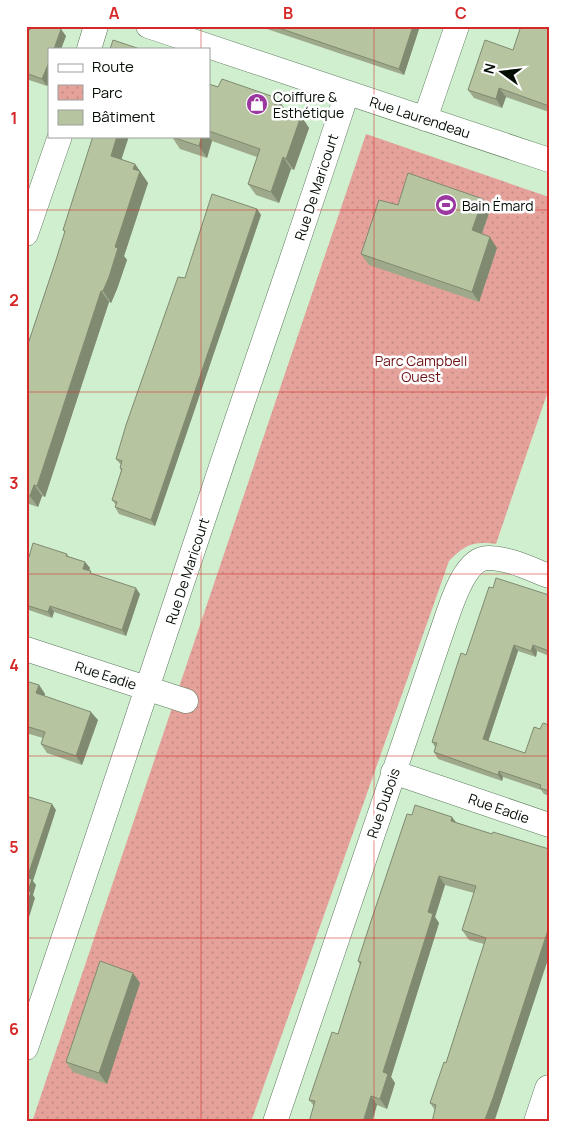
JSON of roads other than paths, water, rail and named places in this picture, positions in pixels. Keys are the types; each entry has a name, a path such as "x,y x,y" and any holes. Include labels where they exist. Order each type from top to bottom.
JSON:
{"street":[{"path":"89,48 96,26"},
{"name":"Rue Laurendeau","path":"148,26 549,160"},
{"path":"425,118 457,26"},
{"name":"Rue De Maricourt","path":"26,1048 347,93"},
{"path":"26,234 59,138"},
{"name":"Rue Dubois","path":"274,1122 460,582 471,564 487,558 510,562 549,576"},
{"name":"Rue Eadie","path":"26,649 186,701"},
{"name":"Rue Eadie","path":"393,772 549,825"},
{"path":"538,1122 549,1089"}],"place":[{"name":"Coiffure & Esthétique","path":"257,104"},
{"name":"Bain Émard","path":"446,205"}],"park label":[{"name":"Parc Campbell Ouest","path":"421,368"}]}
